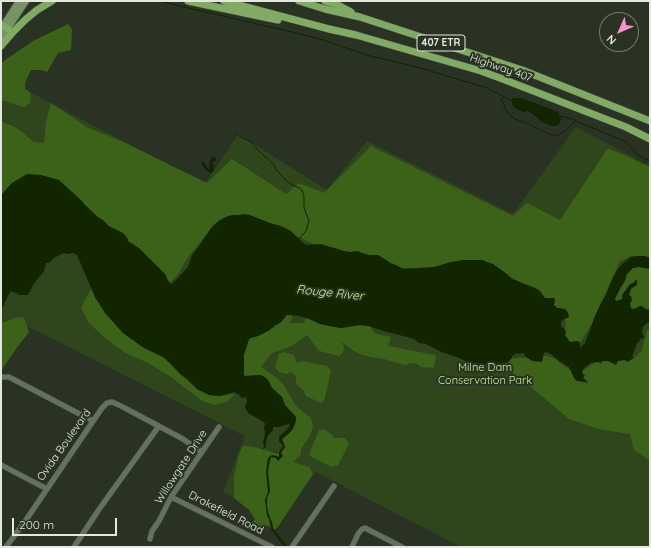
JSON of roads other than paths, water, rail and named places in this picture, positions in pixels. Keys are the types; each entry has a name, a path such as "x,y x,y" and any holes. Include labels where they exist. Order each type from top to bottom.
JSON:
{"highway":[{"path":"1,46 25,20 37,10 52,1"},
{"path":"188,1 262,17 329,29"},
{"name":"Highway 407","path":"224,1 356,35 494,76 626,127 650,139"},
{"name":"Highway 407","path":"299,1 360,17 522,70 650,121"},
{"path":"325,1 336,4 360,17"}],"main road":[{"path":"1,39 3,27 19,1"},
{"path":"3,27 26,1"}],"street":[{"path":"1,377 9,377 93,421"},
{"name":"Ovida Boulevard","path":"6,547 105,405 112,402 159,426"},
{"path":"74,547 159,426 183,439 202,452"},
{"name":"Willowgate Drive","path":"150,539 152,531 159,521 171,497 219,427"},
{"path":"1,465 46,488"},
{"path":"292,547 334,486"},
{"name":"Drakefield Road","path":"171,497 272,547"},
{"path":"352,547 358,534 365,528 402,547"}],"water":[{"path":"513,98 521,98 558,112 560,114 558,114 558,116 561,119 560,123 557,126 552,126 542,122 528,111 524,112 516,109 512,104"},
{"path":"213,157 216,159 212,162 214,171 209,173 201,163 205,163 209,169 210,160"},
{"name":"Rouge River","path":"27,174 41,175 59,180 98,217 109,226 123,233 128,241 139,248 165,274 169,282 172,284 188,267 192,255 215,224 228,216 245,214 281,226 291,231 306,245 321,244 344,251 357,251 368,255 378,255 403,269 434,267 463,260 483,260 493,264 512,279 540,291 545,298 554,298 554,305 557,308 565,309 568,312 569,317 561,321 561,326 566,333 565,335 570,342 578,341 580,343 580,348 585,343 595,316 617,270 631,257 645,256 650,258 650,269 639,267 633,268 627,274 625,281 615,299 616,301 622,299 622,295 630,284 637,279 637,285 631,289 629,295 631,296 632,301 630,303 631,308 634,309 642,306 650,311 650,321 643,327 642,333 644,337 637,343 632,357 634,358 628,362 625,360 618,361 616,365 608,361 602,361 602,363 591,363 582,371 585,375 583,378 587,383 577,381 569,367 546,352 544,353 542,362 532,361 523,353 517,353 505,363 478,365 441,352 426,344 419,343 414,339 368,326 360,325 341,328 320,324 299,316 287,315 280,323 268,331 249,339 244,355 244,375 260,375 268,380 272,388 282,397 285,405 296,417 293,429 282,439 285,447 281,453 283,456 278,461 276,458 271,457 268,472 270,491 267,498 267,507 273,528 288,547 286,547 271,529 267,516 265,500 268,492 266,472 268,458 273,455 279,457 279,452 283,446 279,441 279,437 289,427 289,424 273,427 273,431 268,436 266,446 263,450 265,424 248,413 245,407 247,400 246,398 242,398 234,392 220,396 209,395 197,389 163,357 144,348 123,333 105,313 95,297 77,255 74,253 64,253 54,258 49,263 46,263 44,271 33,285 28,295 20,295 11,291 1,311 1,195 12,183"}],"waterway":[{"path":"159,1 317,38 370,56 417,67 487,88 512,101"},
{"path":"503,97 502,101 507,112 515,119 551,135 559,135 576,122"},
{"path":"558,116 572,119 626,142 638,155 650,161"},
{"path":"235,132 239,136 251,142 289,183 302,190 304,197 304,208 309,221 306,231 299,239"}],"park label":[{"name":"Milne Dam Conservation Park","path":"485,374"}]}
